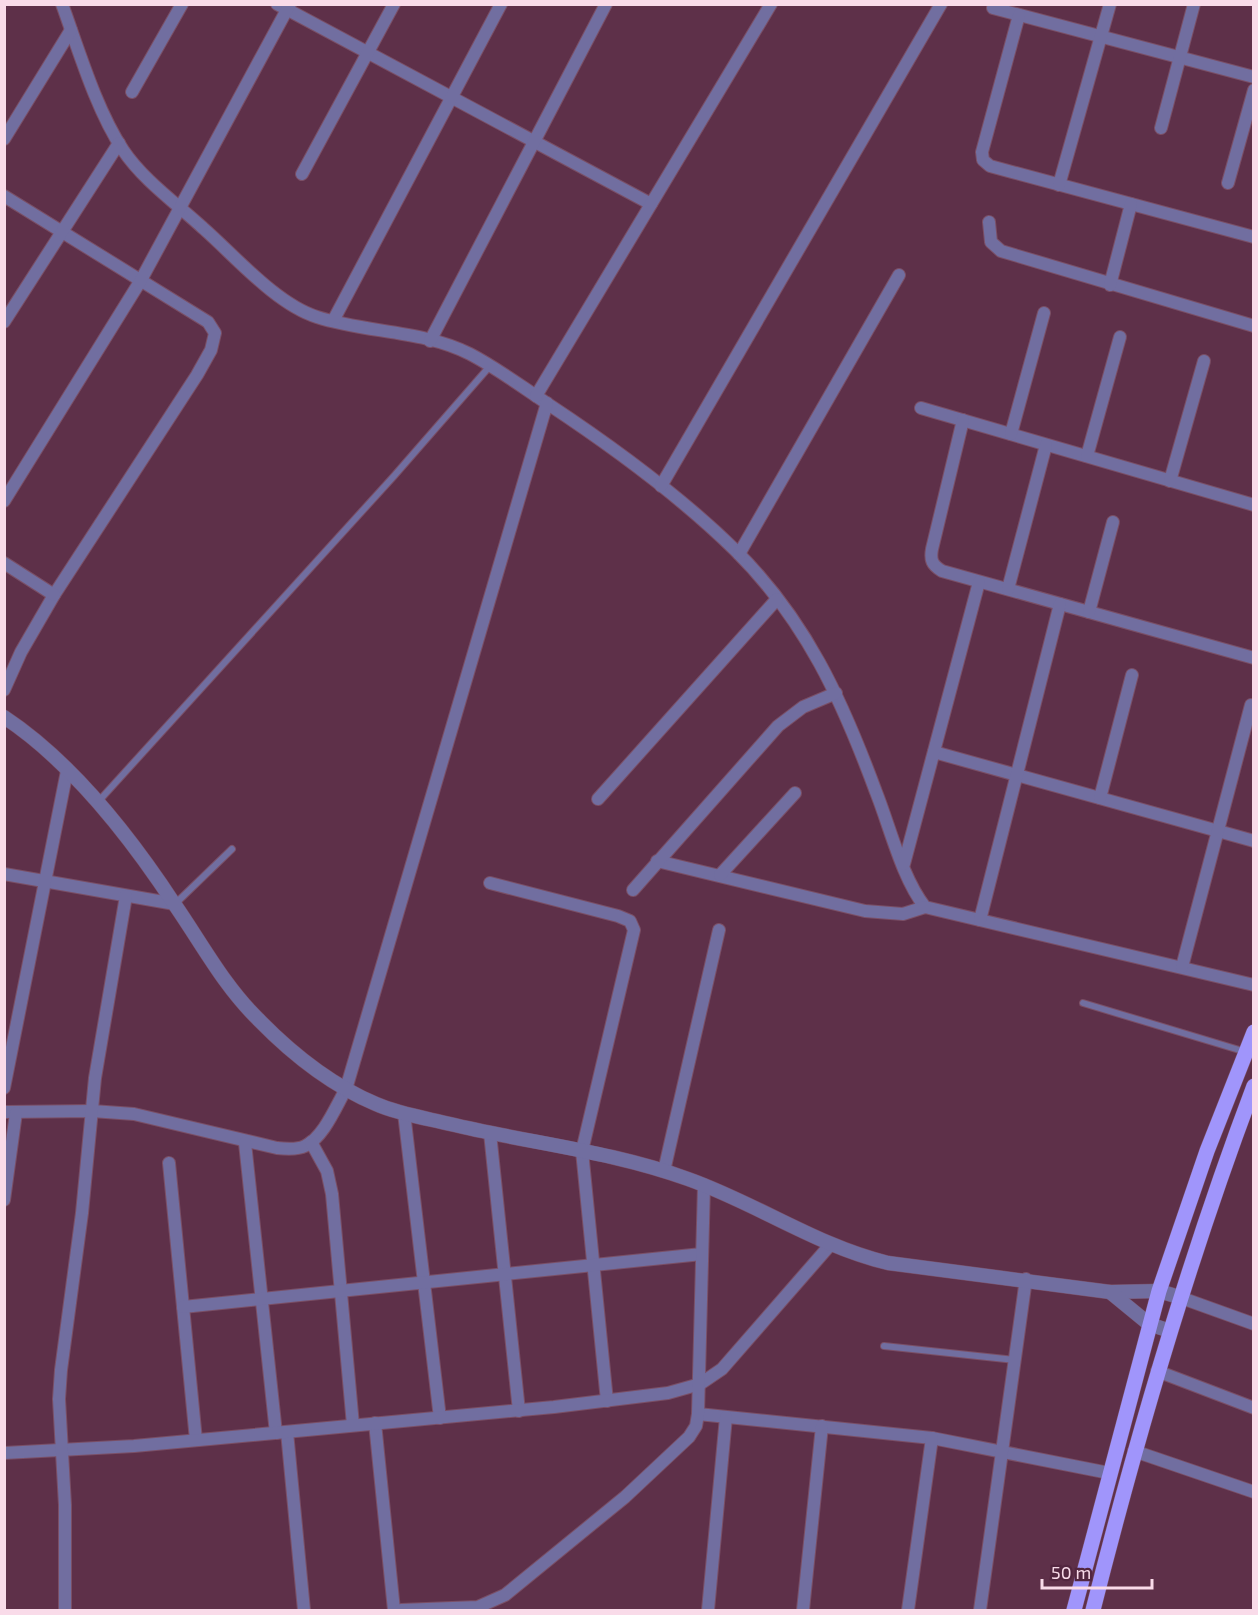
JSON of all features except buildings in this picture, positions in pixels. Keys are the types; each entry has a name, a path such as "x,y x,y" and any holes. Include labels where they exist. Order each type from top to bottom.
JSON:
{"main road":[{"path":"1074,1611 1159,1291 1207,1151 1254,1032"},
{"path":"1094,1611 1134,1451 1179,1297 1215,1188 1254,1086"}],"street":[{"path":"62,4 119,143 138,169 280,296 301,310 333,321 453,347 490,366 542,400 661,486 739,554 805,634 836,693 904,864 925,907"},
{"path":"132,92 183,4"},
{"path":"302,174 394,4"},
{"path":"333,321 501,4"},
{"path":"430,341 606,4"},
{"path":"4,1200 10,1113 92,1111 134,1114 245,1143 295,1149 311,1142 346,1089 542,400 651,204 771,4"},
{"path":"661,486 941,4"},
{"path":"1059,185 1110,4"},
{"path":"1161,128 1194,4"},
{"path":"4,501 141,280 181,208 285,6 651,204"},
{"path":"993,8 1254,77"},
{"path":"1019,15 982,152 983,160 990,166 1254,237"},
{"path":"4,139 71,30"},
{"path":"1228,183 1254,90"},
{"path":"4,322 119,143"},
{"path":"4,196 208,322 215,333 212,350 54,595 21,652 4,690"},
{"path":"1110,285 1131,204"},
{"path":"989,222 991,242 1001,251 1254,326"},
{"path":"739,554 899,275"},
{"path":"1011,434 1044,313"},
{"path":"1087,456 1120,337"},
{"path":"1170,481 1204,361"},
{"path":"921,408 1254,505"},
{"path":"963,420 931,557 933,566 942,572 1254,658"},
{"path":"1008,589 1046,445"},
{"path":"1089,612 1113,522"},
{"path":"4,563 54,595"},
{"path":"904,864 979,582"},
{"path":"598,799 777,599"},
{"path":"980,920 1060,604"},
{"path":"1100,798 1132,675"},
{"path":"633,890 778,726 803,707 836,693"},
{"path":"1182,967 1251,705"},
{"path":"4,717 32,737 97,804 175,904 240,1000 300,1058 346,1089 378,1105 490,1133 582,1151 664,1171 744,1202 860,1256 888,1263 1026,1279 1110,1292 1159,1291 1254,1324"},
{"path":"933,752 1254,841"},
{"path":"4,1088 47,881 67,771"},
{"path":"720,875 795,793"},
{"path":"657,861 865,911 903,914 925,907 1254,985"},
{"path":"4,874 175,904"},
{"path":"490,883 618,916 630,921 634,930 582,1151 607,1401"},
{"path":"65,1611 61,1370 82,1213 99,1048 126,896"},
{"path":"664,1171 719,930"},
{"path":"404,1113 440,1418"},
{"path":"490,1133 519,1410"},
{"path":"311,1142 327,1171 332,1194 353,1425"},
{"path":"245,1143 262,1300 304,1611"},
{"path":"169,1163 196,1440"},
{"path":"401,1611 478,1607 506,1596 660,1466 689,1437 696,1426 700,1384 704,1185"},
{"path":"4,1453 281,1433 668,1393 700,1384 722,1369 831,1244"},
{"path":"183,1307 702,1254"},
{"path":"980,1611 1026,1279"},
{"path":"1110,1292 1149,1324 1170,1331"},
{"path":"1157,1371 1254,1408"},
{"path":"698,1414 932,1438 1109,1473"},
{"path":"708,1611 726,1417"},
{"path":"375,1423 393,1611"},
{"path":"802,1611 822,1426"},
{"path":"908,1611 932,1438"},
{"path":"1134,1451 1254,1492"}],"lane":[{"path":"97,804 394,476 490,366"},
{"path":"175,904 232,849"},
{"path":"1083,1003 1246,1052"},
{"path":"884,1346 1015,1360"}]}
